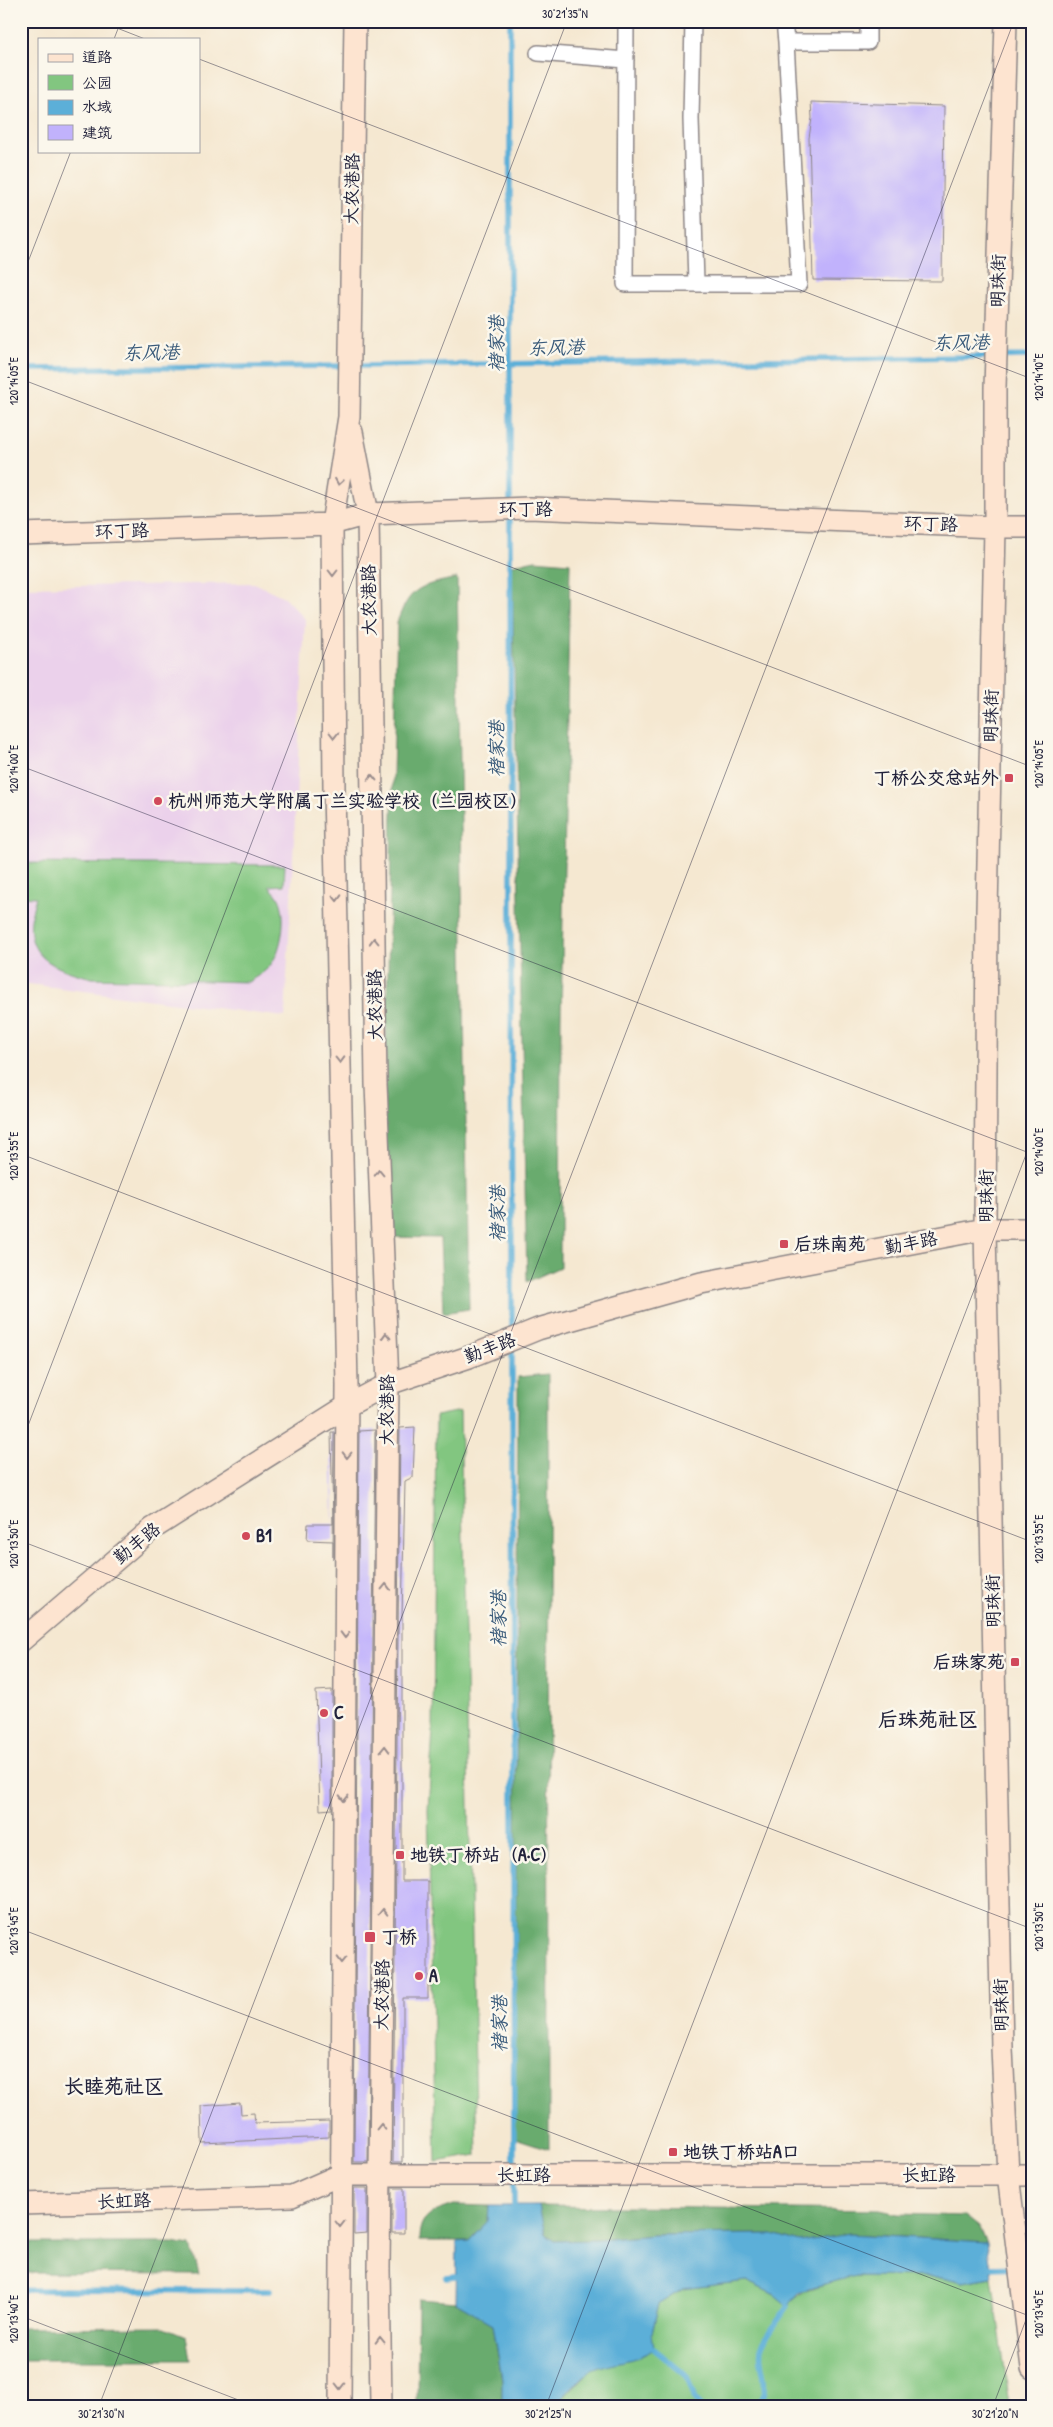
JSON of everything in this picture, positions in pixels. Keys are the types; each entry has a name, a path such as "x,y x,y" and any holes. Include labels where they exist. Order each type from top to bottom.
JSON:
{"main road":[{"name":"大农港路","path":"340,2406 340,2175 347,1406 334,790 332,524 349,417 349,307 355,21"},
{"name":"明珠街","path":"1006,21 995,388 987,912 986,1229 1002,2048 1008,2175 1032,2368"},
{"name":"大农港路","path":"349,417 368,514 376,1084 388,1384 381,2175 381,2406"},
{"name":"环丁路","path":"21,534 332,524 368,514 529,508 1032,527"},
{"name":"勤丰路","path":"21,1641 152,1529 347,1406 388,1384 469,1356 538,1329 701,1283 986,1229 1032,1229"},
{"name":"长虹路","path":"21,2204 292,2196 340,2175 1032,2175"}],"street":[{"path":"626,21 625,284 696,282 799,284 784,21"},
{"path":"693,21 691,120 696,282"},
{"path":"786,42 868,42 868,21"},
{"path":"538,53 626,60"}],"shaded area":[{"name":"杭州师范大学附属丁兰实验学校（兰园校区）","path":"254,583 284,597 305,619 285,1017 21,983 21,587"}],"green space":[{"path":"535,560 570,563 561,1018 560,1267 527,1282 512,565"},
{"path":"457,578 469,1309 443,1313 440,1238 381,1237 397,622 407,601 419,589 434,583"},
{"path":"21,863 285,865 284,885 269,886 281,902 283,912 282,933 277,954 267,969 248,982 92,978 60,968 48,962 39,954 33,944 31,931 36,897 21,896"},
{"path":"548,1374 549,2149 515,2138 518,1377"},
{"path":"460,1411 477,2155 436,2162 428,1809 433,1730 436,1416"},
{"path":"454,2205 489,2206 488,2221 469,2241 419,2241 421,2225 424,2220 433,2213"},
{"path":"539,2206 880,2210 898,2214 965,2216 979,2227 987,2242 849,2234 800,2242 773,2234 654,2235 599,2240 555,2241 545,2234"},
{"path":"21,2243 172,2243 191,2246 199,2274 21,2273"},
{"path":"856,2276 942,2277 963,2282 992,2277 1010,2406 555,2406 589,2371 652,2333 659,2304 683,2289 746,2281 775,2295 788,2305 811,2289"},
{"path":"418,2299 456,2302 493,2324 502,2380 502,2406 417,2406"},
{"path":"164,2327 186,2336 190,2360 21,2360 21,2328"}],"water":[{"path":"489,2206 539,2206 545,2234 555,2241 599,2240 654,2235 773,2234 800,2242 849,2234 987,2242 992,2277 963,2282 942,2277 856,2276 813,2287 799,2294 788,2306 775,2295 746,2281 683,2289 659,2304 652,2333 654,2349 632,2359 592,2370 578,2381 555,2406 502,2406 502,2380 493,2324 456,2302 457,2242 469,2241 488,2221"}],"building":[{"path":"811,102 944,106 942,281 813,280 809,138 812,118"},
{"path":"415,1427 413,1477 405,1481 402,1617 402,1881 428,1881 428,1998 403,1998 403,2162 393,2162 400,1428"},
{"path":"375,1430 368,2162 354,2162 359,1431"},
{"path":"331,1432 334,1432 333,1559 333,1541 307,1540 308,1524 333,1524"},
{"path":"332,1690 332,1809 320,1810 316,1691"},
{"path":"240,2103 241,2114 254,2113 255,2123 329,2121 329,2137 202,2143 201,2106"},
{"path":"354,2188 367,2188 367,2233 354,2234"},
{"path":"392,2188 404,2188 404,2233 392,2233"}],"waterway":[{"name":"褚家港","path":"510,21 510,504"},
{"name":"东风港","path":"354,366 1032,356"},
{"name":"东风港","path":"21,369 345,366"},
{"name":"褚家港","path":"510,513 512,1334"},
{"name":"褚家港","path":"512,1345 514,2214"},
{"path":"983,2268 1032,2267"},
{"path":"446,2278 464,2276"},
{"path":"21,2290 270,2291"},
{"path":"756,2406 764,2391 764,2377 760,2356 762,2345 788,2306"},
{"path":"654,2349 687,2376 695,2400 701,2406"}],"place":[{"name":"丁桥公交总站外","path":"1009,778"},
{"name":"杭州师范大学附属丁兰实验学校（兰园校区）","path":"158,801"},
{"name":"后珠南苑","path":"784,1244"},
{"name":"B1","path":"246,1536"},
{"name":"后珠家苑","path":"1015,1662"},
{"name":"C","path":"324,1713"},
{"name":"地铁丁桥站（A·C）","path":"400,1855"},
{"name":"丁桥","path":"370,1937"},
{"name":"A","path":"419,1976"},
{"name":"地铁丁桥站A口","path":"673,2152"}],"district":[{"name":"后珠苑社区","path":"928,1719"},
{"name":"长睦苑社区","path":"114,2086"}]}
